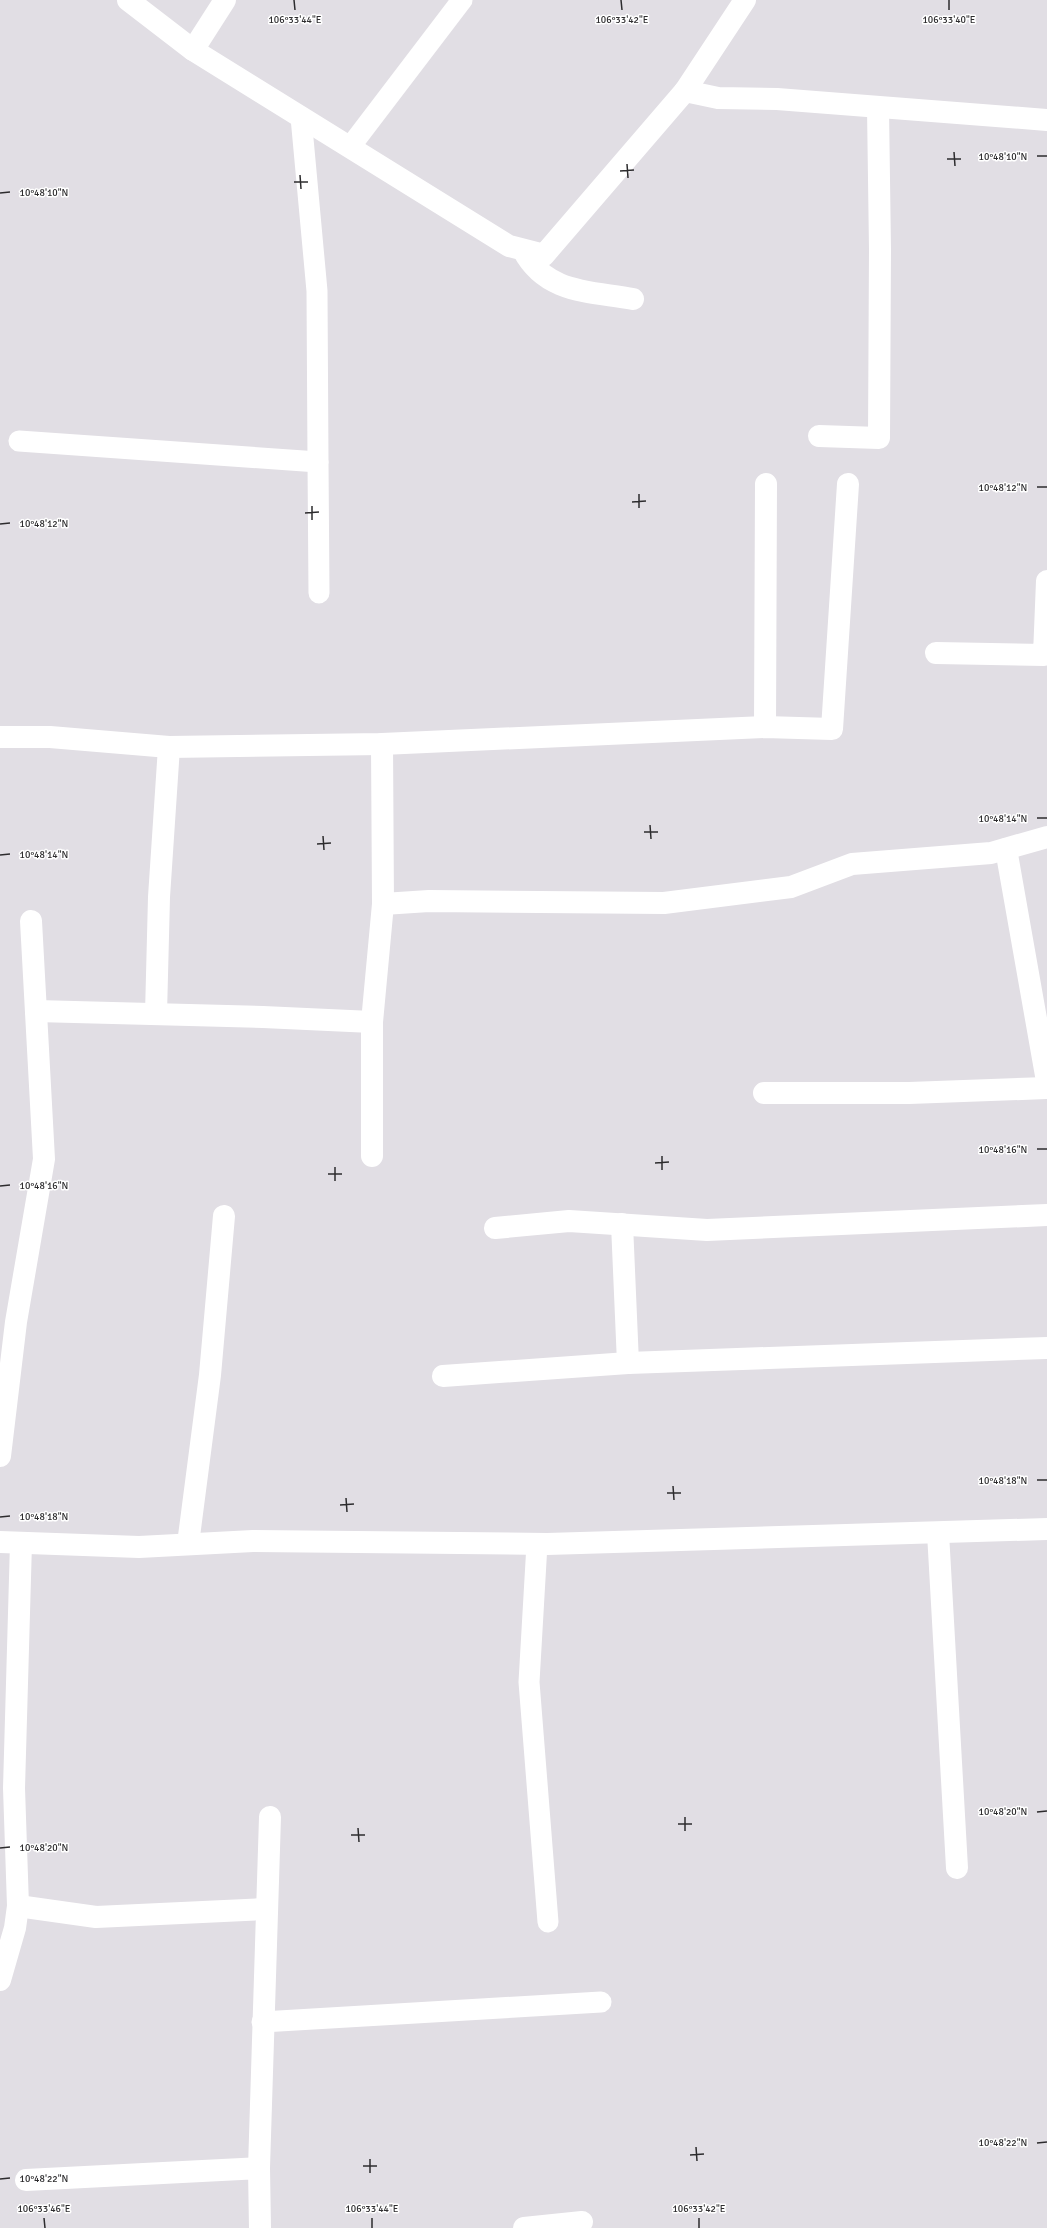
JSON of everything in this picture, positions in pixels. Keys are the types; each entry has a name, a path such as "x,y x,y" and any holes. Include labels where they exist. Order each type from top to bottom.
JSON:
{"street":[{"path":"128,0 193,50 509,246 544,255 685,91 745,0"},
{"path":"193,50 225,0"},
{"path":"685,91 718,98 777,99 1047,120"},
{"path":"818,436 879,438 880,250 878,108"},
{"path":"523,250 536,269 556,284 634,299"},
{"path":"765,727 766,484"},
{"path":"0,737 50,737 169,747 382,744 765,727 832,728 848,484"},
{"path":"936,653 1044,655 1047,581"},
{"path":"372,1156 372,1022 383,904 382,744"},
{"path":"156,1014 159,897 169,747"},
{"path":"383,904 445,901 664,903 791,887 852,864 991,853 1047,837"},
{"path":"1006,849 1047,1082"},
{"path":"0,1456 16,1322 44,1159 31,921"},
{"path":"36,1011 372,1022"},
{"path":"764,1093 909,1093 1047,1088"},
{"path":"495,1228 569,1221 707,1230 1047,1215"},
{"path":"188,1544 210,1375 224,1216"},
{"path":"622,1224 628,1363"},
{"path":"442,1376 628,1363 1047,1348"},
{"path":"0,1980 15,1928 18,1906 14,1788 11,1543 139,1547 253,1541 537,1544 1047,1529"},
{"path":"938,1533 958,1868"},
{"path":"260,2228 259,2168 262,2022 270,1817"},
{"path":"18,1906 96,1917 266,1909"},
{"path":"26,2180 259,2168"},
{"path":"524,2228 582,2222"}],"lane":[{"path":"350,147 462,0"},
{"path":"301,117 317,291 319,593"},
{"path":"19,441 318,462"},
{"path":"537,1544 529,1682 548,1922"},
{"path":"262,2022 601,2002"}]}
